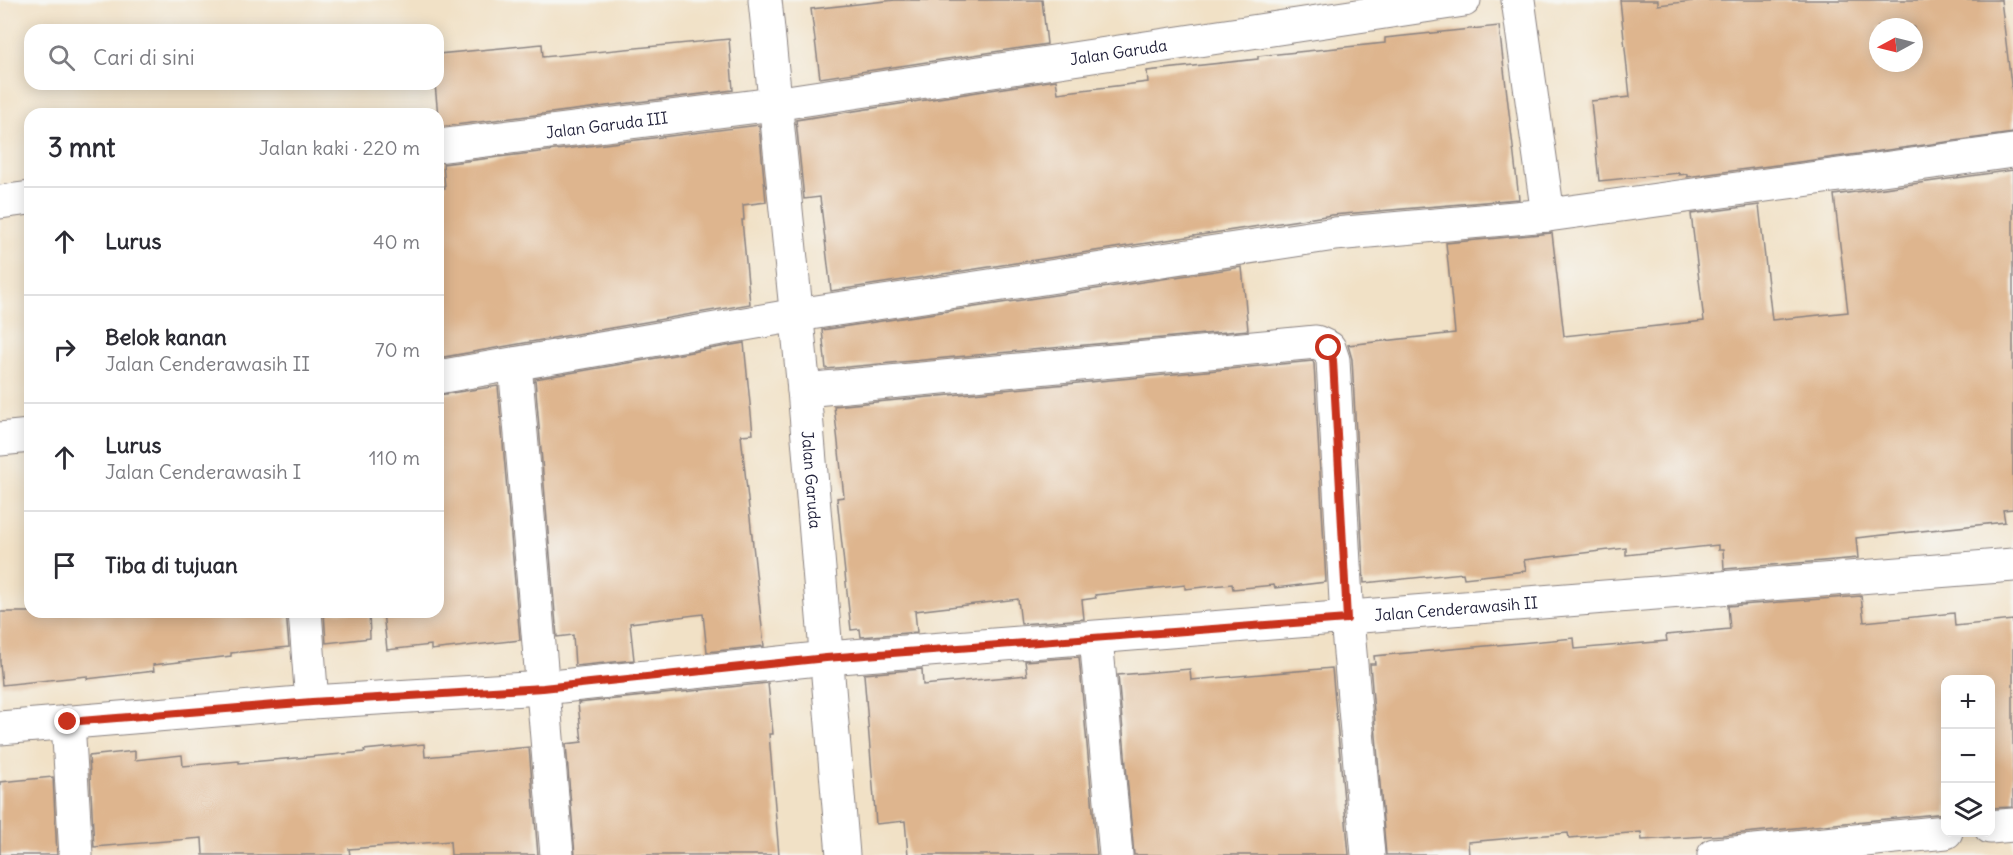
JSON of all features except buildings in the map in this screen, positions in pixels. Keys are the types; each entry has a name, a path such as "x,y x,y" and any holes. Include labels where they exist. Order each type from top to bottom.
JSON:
{"street":[{"name":"Jalan Garuda","path":"765,0 804,390 843,855"},
{"name":"Jalan Garuda","path":"774,104 1464,0"},
{"path":"1518,0 1548,215"},
{"name":"Jalan Garuda III","path":"444,145 774,104"},
{"path":"444,376 797,315 1335,234 1548,215 2013,151"},
{"path":"0,202 24,199"},
{"path":"804,390 1316,342 1329,348 1333,360 1347,619 1368,855"},
{"path":"515,363 557,855"},
{"path":"0,439 24,437"},
{"name":"Jalan Cenderawasih II","path":"0,728 312,702 543,688 826,658 2013,566"},
{"path":"305,618 312,702"},
{"path":"1096,638 1116,855"},
{"path":"68,722 76,855"},
{"path":"1995,827 2013,825"},
{"path":"1714,855 1941,832"}],"route":[{"path":"68,722 312,702 543,688 826,658 1347,619 1333,360 1329,348"}]}
